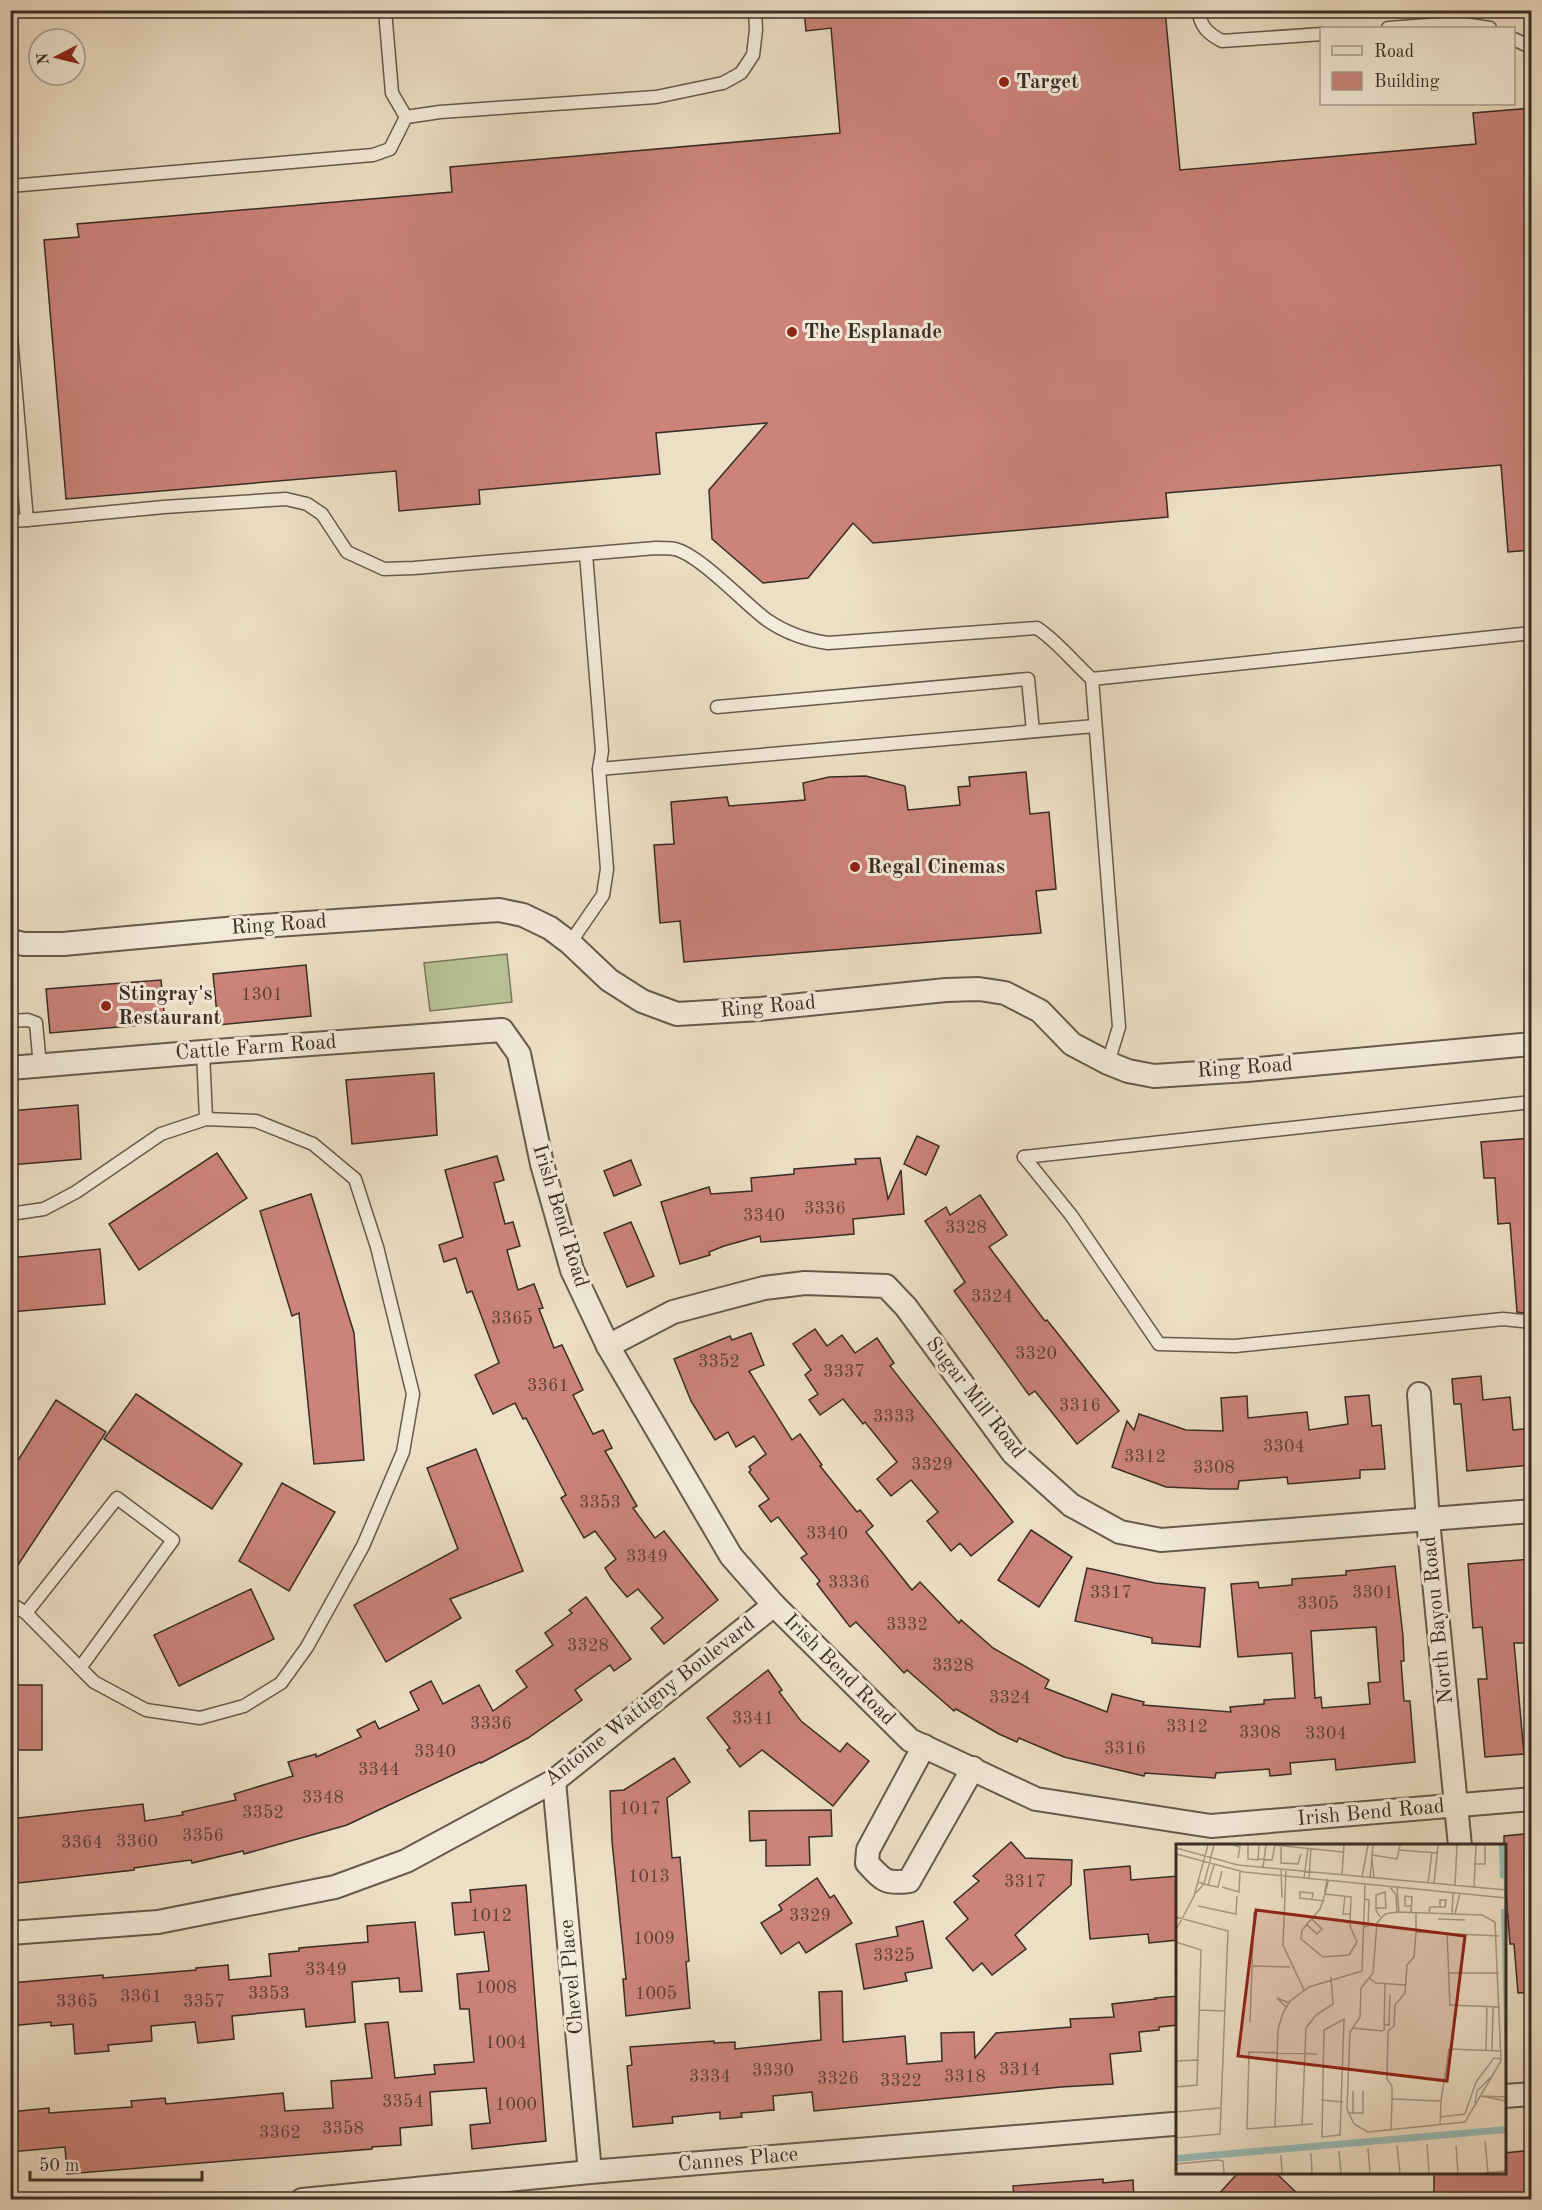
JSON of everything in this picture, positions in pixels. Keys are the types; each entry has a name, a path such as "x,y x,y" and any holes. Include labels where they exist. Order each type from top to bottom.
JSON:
{"street":[{"name":"Ring Road","path":"10,941 24,944 63,944 248,927 499,910 510,911 536,920 570,944 609,980 642,1001 677,1014 760,1009 946,990 979,989 1005,993 1040,1011 1072,1044 1108,1064 1154,1076 1247,1070 1532,1044"},
{"name":"Cattle Farm Road","path":"10,1068 502,1030"},
{"name":"Irish Bend Road","path":"502,1030 519,1054 542,1164 572,1270 608,1346 731,1557 774,1605 910,1740 1036,1799 1211,1826 1532,1799"},
{"name":"Sugar Mill Road","path":"608,1346 674,1312 764,1288 805,1283 886,1286 906,1307 1014,1453 1071,1505 1120,1532 1161,1540 1532,1511"},
{"name":"North Bayou Road","path":"1419,1394 1428,1520 1460,1844"},
{"name":"Antoine Wattigny Boulevard","path":"10,1933 158,1922 335,1887 406,1861 554,1781 774,1605"},
{"path":"924,1746 868,1850 867,1863 880,1877 891,1883 909,1881 973,1768"},
{"name":"Chevel Place","path":"554,1781 590,2172"},
{"path":"1506,2097 1532,2094"},
{"name":"Cannes Place","path":"302,2199 590,2172 1173,2124"}],"lane":[{"path":"385,10 392,93 406,117"},
{"path":"406,117 440,112 656,97 723,83 741,73 753,55 756,30 755,10"},
{"path":"1198,10 1202,27 1222,41 1320,34"},
{"path":"1402,27 1456,23 1483,27"},
{"path":"1515,40 1532,48"},
{"path":"10,186 373,155 390,149 406,117"},
{"path":"10,325 27,520"},
{"path":"10,521 164,507 286,500 307,504 322,514 347,552 384,568 414,568 656,548 675,549 694,559 768,621 789,633 811,640 828,643 1037,628 1054,639 1069,658 1092,679 1119,1028 1108,1064"},
{"path":"570,944 603,895 607,869 599,769 602,751 586,554"},
{"path":"1092,679 1532,633"},
{"path":"717,707 1028,679 1033,731"},
{"path":"599,769 1095,726"},
{"path":"10,1021 28,1020 36,1023 40,1066"},
{"path":"203,1052 206,1119"},
{"path":"1532,1102 1024,1157 1071,1215 1160,1344 1235,1346 1503,1319 1532,1322"},
{"path":"10,1214 45,1209 76,1192 161,1134 206,1119 256,1121 313,1144 355,1179 376,1247 413,1394 403,1452 363,1546 307,1647 281,1683 244,1706 200,1718 146,1710 94,1682 26,1613 10,1603"},
{"path":"26,1613 117,1498 173,1540 80,1668"}],"green space":[{"path":"507,954 512,1002 430,1011 424,963"}],"building":[{"name":"The Esplanade","path":"804,10 1165,10 1180,170 1476,144 1473,113 1532,108 1532,550 1508,552 1501,465 1166,493 1168,517 873,543 853,523 808,578 763,583 712,539 709,490 767,423 656,433 660,474 479,490 480,504 399,511 396,471 66,499 44,240 79,237 77,224 452,192 450,167 840,133 831,28 806,31"},
{"name":"Regal Cinemas","path":"1026,772 1030,814 1049,812 1056,889 1036,891 1041,933 684,962 680,921 660,923 654,845 674,844 671,802 727,797 729,806 805,800 803,783 829,777 866,776 905,786 908,810 960,805 958,787 970,786 969,777"},
{"path":"306,965 311,1016 218,1025 213,974"},
{"name":"Stingray's Restaurant","path":"161,980 165,1023 50,1033 46,989"},
{"path":"434,1073 437,1135 352,1144 346,1080"},
{"path":"78,1105 81,1159 10,1165 10,1111"},
{"path":"917,1136 939,1146 926,1175 904,1164"},
{"path":"1532,1138 1532,1314 1517,1312 1510,1223 1498,1224 1495,1178 1484,1178 1481,1142"},
{"path":"217,1153 247,1198 139,1270 109,1224"},
{"path":"497,1156 504,1180 494,1183 505,1224 513,1222 520,1246 507,1250 518,1290 534,1284 543,1308 539,1309 554,1348 562,1345 583,1390 573,1395 593,1434 603,1430 612,1448 605,1451 637,1506 633,1508 655,1538 664,1531 718,1600 664,1644 651,1628 663,1618 638,1589 627,1597 611,1578 605,1568 616,1559 595,1531 584,1538 561,1498 566,1495 526,1418 523,1419 515,1403 493,1414 475,1375 499,1363 472,1291 467,1293 456,1258 444,1262 439,1245 463,1237 445,1170"},
{"path":"880,1158 888,1199 901,1170 904,1214 853,1219 854,1234 761,1242 760,1236 724,1246 709,1252 710,1255 680,1264 661,1202 709,1187 711,1194 752,1191 751,1178 794,1174 794,1169 856,1164 855,1159"},
{"path":"631,1160 641,1185 614,1196 604,1171"},
{"path":"311,1194 354,1333 364,1460 314,1464 299,1313 292,1316 260,1211"},
{"path":"980,1195 1007,1235 989,1247 1045,1321 1047,1320 1119,1411 1077,1444 1035,1391 1029,1395 954,1291 965,1282 925,1221 946,1207 950,1215"},
{"path":"631,1222 654,1276 627,1287 604,1233"},
{"path":"100,1249 105,1304 10,1312 10,1258"},
{"path":"815,1329 827,1346 842,1335 855,1353 877,1338 894,1363 890,1366 1013,1522 971,1556 960,1543 951,1551 927,1521 938,1512 911,1480 891,1496 877,1479 897,1462 865,1422 863,1424 843,1399 820,1415 809,1400 818,1394 805,1375 811,1370 793,1344"},
{"path":"751,1333 764,1365 749,1371 792,1440 800,1434 822,1465 820,1466 857,1512 860,1510 873,1526 866,1532 912,1590 920,1582 959,1623 961,1620 993,1648 1049,1680 1045,1688 1107,1712 1112,1694 1144,1702 1143,1705 1231,1712 1230,1707 1264,1704 1264,1700 1295,1698 1292,1653 1238,1657 1231,1584 1258,1582 1259,1588 1292,1585 1292,1579 1346,1575 1346,1571 1395,1566 1403,1636 1404,1661 1401,1661 1404,1701 1410,1701 1415,1762 1336,1770 1335,1759 1290,1763 1291,1774 1270,1776 1269,1769 1216,1773 1215,1778 1145,1773 1144,1776 1064,1757 1019,1738 1017,1742 956,1709 954,1711 907,1670 904,1673 856,1622 850,1627 817,1584 820,1581 801,1558 807,1554 778,1517 771,1522 759,1506 769,1499 749,1472 751,1470 749,1467 766,1454 754,1436 736,1447 728,1432 715,1440 691,1401 674,1359 730,1336 732,1340","holes":["1376,1627 1380,1682 1368,1683 1370,1704 1322,1708 1321,1697 1315,1698 1311,1631"]},
{"path":"1481,1376 1483,1400 1510,1397 1513,1430 1532,1428 1532,1465 1467,1471 1461,1404 1454,1404 1452,1379"},
{"path":"136,1394 242,1464 212,1509 104,1439"},
{"path":"1369,1395 1372,1426 1381,1425 1385,1469 1360,1470 1360,1478 1288,1484 1287,1477 1239,1481 1238,1489 1166,1487 1112,1467 1127,1421 1134,1430 1139,1414 1186,1430 1223,1431 1221,1398 1247,1396 1248,1418 1307,1412 1309,1430 1348,1424 1345,1397"},
{"path":"56,1400 106,1432 10,1577 10,1473"},
{"path":"476,1449 523,1571 450,1599 461,1618 386,1662 354,1605 458,1549 427,1468"},
{"path":"282,1483 335,1512 289,1591 239,1561"},
{"path":"1031,1530 1072,1557 1039,1607 998,1580"},
{"path":"1532,1559 1532,1643 1514,1643 1524,1754 1485,1757 1478,1679 1487,1679 1482,1627 1473,1628 1468,1564"},
{"path":"1087,1568 1155,1583 1205,1588 1200,1647 1152,1643 1152,1638 1075,1621"},
{"path":"251,1589 274,1639 179,1686 154,1635"},
{"path":"586,1597 631,1659 614,1671 610,1665 575,1690 582,1700 528,1738 481,1763 347,1825 244,1854 243,1851 192,1863 191,1860 134,1868 134,1870 10,1884 10,1819 143,1804 145,1821 183,1815 182,1812 236,1800 234,1794 293,1776 288,1762 316,1754 316,1757 361,1737 357,1730 375,1721 379,1729 419,1710 410,1692 431,1681 443,1704 479,1685 493,1711 527,1687 516,1671 553,1645 545,1633 572,1613 569,1610"},
{"path":"768,1670 782,1690 779,1692 801,1721 840,1752 847,1743 869,1761 833,1806 762,1750 740,1767 727,1750 730,1748 707,1718"},
{"path":"10,1685 42,1685 42,1750 10,1750"},
{"path":"674,1758 690,1782 667,1798 672,1858 680,1857 689,1961 686,1962 690,2008 626,2016 623,1979 626,1979 612,1841 610,1791 624,1790"},
{"path":"831,1810 832,1836 809,1837 810,1865 766,1866 766,1840 750,1841 749,1811"},
{"path":"1532,1833 1532,1992 1518,1993 1514,1944 1510,1944 1504,1836"},
{"path":"1011,1842 1025,1858 1072,1860 1071,1885 1015,1935 1026,1949 992,1975 982,1963 973,1971 946,1938 968,1919 954,1902 979,1881 973,1876"},
{"path":"1130,1866 1131,1880 1176,1876 1176,1940 1149,1943 1148,1934 1090,1939 1084,1870"},
{"path":"817,1878 830,1898 834,1895 852,1923 806,1953 799,1942 781,1954 761,1923 782,1910 779,1905"},
{"path":"526,1885 546,2141 472,2149 470,2125 490,2123 486,2088 430,2092 432,2125 400,2128 401,2145 372,2147 372,2149 67,2174 65,2147 10,2152 10,2112 49,2108 49,2113 132,2107 131,2101 165,2098 166,2104 283,2093 285,2111 333,2108 331,2081 372,2078 365,2024 388,2022 395,2078 435,2074 434,2065 474,2062 469,2009 460,2009 457,1974 489,1971 484,1932 455,1935 452,1903 471,1902 470,1890"},
{"path":"923,1921 932,1968 905,1973 907,1981 864,1989 856,1944 898,1936 896,1927"},
{"path":"415,1922 422,1991 400,1992 399,1978 352,1982 355,2022 306,2027 304,2009 232,2016 234,2039 198,2043 195,2022 151,2026 152,2041 108,2045 109,2051 75,2054 73,2024 51,2026 51,2022 10,2026 10,1983 103,1975 103,1978 228,1965 229,1980 271,1976 269,1954 299,1951 299,1948 368,1942 367,1926"},
{"path":"842,1991 843,2042 905,2036 907,2064 942,2061 941,2033 974,2032 975,2058 996,2033 1071,2027 1070,2019 1114,2017 1112,2004 1176,1996 1176,2025 1139,2032 1141,2051 1110,2054 1113,2084 814,2111 812,2092 773,2096 774,2110 741,2113 742,2117 720,2119 720,2112 672,2117 673,2123 633,2127 627,2066 632,2065 630,2047 714,2041 714,2043 735,2042 735,2049 821,2040 819,1992"},
{"path":"1532,2150 1532,2199 1434,2199 1434,2174 1506,2174 1506,2153"},
{"path":"1237,2174 1277,2174 1303,2199 1214,2199"},
{"path":"1103,2179 1103,2183 1133,2180 1134,2199 1014,2199 1013,2186"}],"place":[{"name":"Target","path":"1004,82"},
{"name":"The Esplanade","path":"792,332"},
{"name":"Regal Cinemas","path":"855,867"},
{"name":"Stingray's Restaurant","path":"106,1006"}]}
